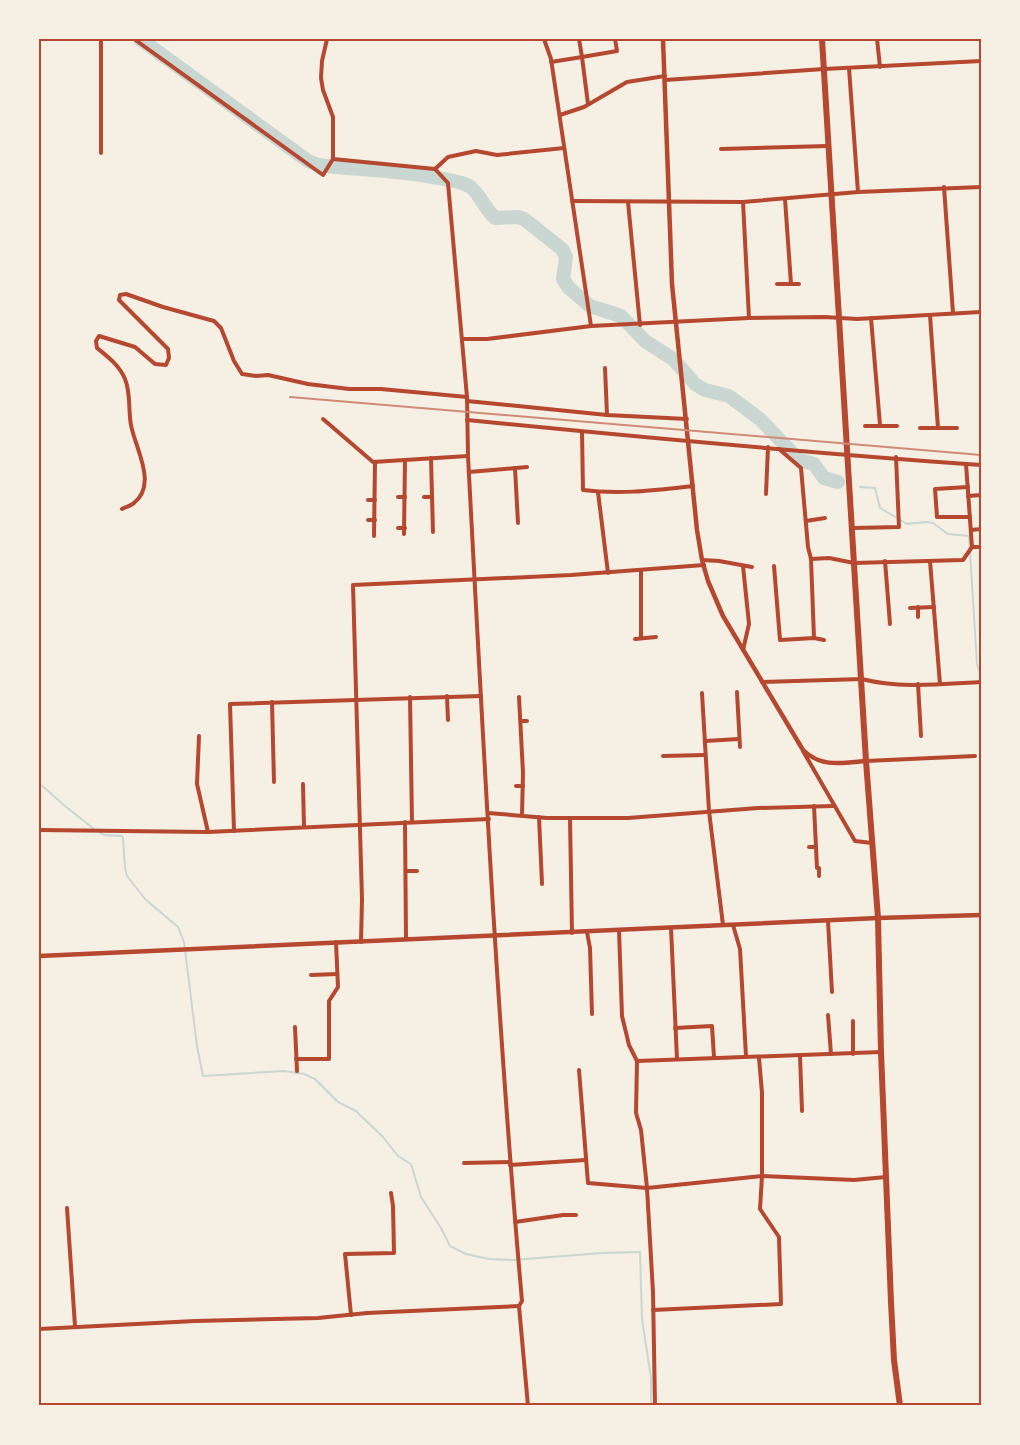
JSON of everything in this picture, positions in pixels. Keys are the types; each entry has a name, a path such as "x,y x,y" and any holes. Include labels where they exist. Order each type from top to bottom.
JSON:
{"main road":[{"path":"822,39 866,761 878,918 881,1052 894,1360 900,1406"}],"street":[{"path":"101,39 101,153"},
{"path":"134,39 323,175 333,159 333,117 321,78 327,39"},
{"path":"544,39 551,62 560,115 591,326"},
{"path":"579,39 588,104"},
{"path":"551,62 617,51 615,39"},
{"path":"663,39 675,323 703,563 715,599 833,806 855,842 872,843"},
{"path":"877,39 880,67"},
{"path":"560,115 588,104 627,82 981,61"},
{"path":"849,68 858,192"},
{"path":"721,149 829,146"},
{"path":"435,169 448,157 476,151 497,155 564,148"},
{"path":"333,159 435,169 448,183 467,399 468,456 488,813 510,1163 522,1301 519,1306 528,1406"},
{"path":"572,201 743,202 858,192 981,187"},
{"path":"944,188 953,313"},
{"path":"785,199 790,284"},
{"path":"628,202 640,325"},
{"path":"743,202 749,318"},
{"path":"777,284 799,284"},
{"path":"122,509 135,503 143,491 145,475 131,425 128,390 124,378 116,364 97,348 96,341 99,336 135,347 155,364 166,365 169,358 168,350 119,300 120,295 126,294 214,321 222,328 242,374 268,375 308,384 349,389 381,388 607,415 687,419"},
{"path":"462,339 487,339 591,326 749,318 825,317 839,319 981,312"},
{"path":"930,315 938,428"},
{"path":"871,318 880,425"},
{"path":"605,368 607,415"},
{"path":"323,419 373,462 468,456"},
{"path":"467,420 848,456 897,457 981,465"},
{"path":"865,426 897,426"},
{"path":"920,428 957,428"},
{"path":"582,432 583,490 598,492 693,486"},
{"path":"766,494 768,447"},
{"path":"778,448 801,468 811,560 814,638"},
{"path":"853,528 899,527 897,457"},
{"path":"431,458 432,532"},
{"path":"404,534 405,460"},
{"path":"374,536 375,462"},
{"path":"811,560 829,558 854,563 963,560 972,547 966,464"},
{"path":"469,472 527,467"},
{"path":"515,468 518,524"},
{"path":"968,487 935,489 937,517 970,517"},
{"path":"598,492 608,573"},
{"path":"968,496 981,495"},
{"path":"398,497 405,496"},
{"path":"423,497 432,497"},
{"path":"368,500 375,500"},
{"path":"806,520 825,518"},
{"path":"368,520 375,520"},
{"path":"398,528 405,528"},
{"path":"971,530 981,529"},
{"path":"972,547 981,547"},
{"path":"361,942 362,899 353,585 640,571 719,561 752,567"},
{"path":"885,561 890,624"},
{"path":"930,561 940,684"},
{"path":"743,566 749,624 743,651"},
{"path":"774,567 780,640 814,638 824,640"},
{"path":"640,571 641,638"},
{"path":"918,607 918,616"},
{"path":"910,608 934,607"},
{"path":"635,639 656,637"},
{"path":"762,682 862,679 875,683 981,682"},
{"path":"918,684 921,736"},
{"path":"737,692 740,747"},
{"path":"702,693 709,811 723,926"},
{"path":"447,696 448,720"},
{"path":"234,831 230,704 482,696"},
{"path":"410,697 412,822"},
{"path":"519,697 525,753 522,815"},
{"path":"272,702 274,782"},
{"path":"521,721 527,721"},
{"path":"200,736 197,784 208,832"},
{"path":"705,741 739,739"},
{"path":"803,750 817,762 824,763 975,756"},
{"path":"663,756 705,755"},
{"path":"303,784 304,827"},
{"path":"516,786 523,786"},
{"path":"814,806 819,876"},
{"path":"488,813 539,817 628,818 709,811 833,806"},
{"path":"539,817 542,884"},
{"path":"570,818 572,933"},
{"path":"39,830 208,832 489,819"},
{"path":"405,822 406,939"},
{"path":"809,847 816,847"},
{"path":"541,866 547,866"},
{"path":"406,872 417,871"},
{"path":"39,956 981,915"},
{"path":"828,921 832,992"},
{"path":"733,925 740,949 746,1056"},
{"path":"671,928 677,1059"},
{"path":"619,930 622,1016 629,1045 636,1061 636,1113 641,1130 647,1188 655,1406"},
{"path":"586,932 590,948 592,1014"},
{"path":"296,1059 329,1059 329,1001 338,987 336,942"},
{"path":"311,975 337,974"},
{"path":"828,1015 831,1054"},
{"path":"853,1021 853,1054"},
{"path":"675,1029 712,1026 714,1058"},
{"path":"295,1027 297,1071"},
{"path":"636,1061 881,1052"},
{"path":"800,1055 802,1111"},
{"path":"653,1310 781,1304 779,1237 760,1209 762,1093 759,1058"},
{"path":"579,1070 588,1183 647,1188 762,1176 854,1180 886,1177"},
{"path":"464,1163 585,1160"},
{"path":"351,1315 345,1254 394,1252 391,1193"},
{"path":"67,1208 75,1326"},
{"path":"515,1222 576,1215"},
{"path":"39,1329 519,1306"}],"waterway":[{"path":"140,39 308,161 318,165 423,175 466,184 479,196 495,218 524,219 562,249 566,257 563,279 569,288 590,306 621,316 645,341 673,359 695,384 705,390 729,396 761,420 799,460 814,464 824,478 838,482"},
{"path":"860,487 875,488 880,508 907,524 933,523 948,534 969,536 977,664 981,671"},
{"path":"39,783 94,829"},
{"path":"99,832 104,835 122,836 127,876 145,899 178,927 184,942 203,1076 284,1071 304,1074 315,1079 338,1102 356,1111 383,1137 398,1156 411,1164 421,1197 450,1246 466,1254 489,1259 513,1260 640,1252 642,1319 651,1378 651,1406"}],"railway":[{"path":"290,397 981,455"}]}
